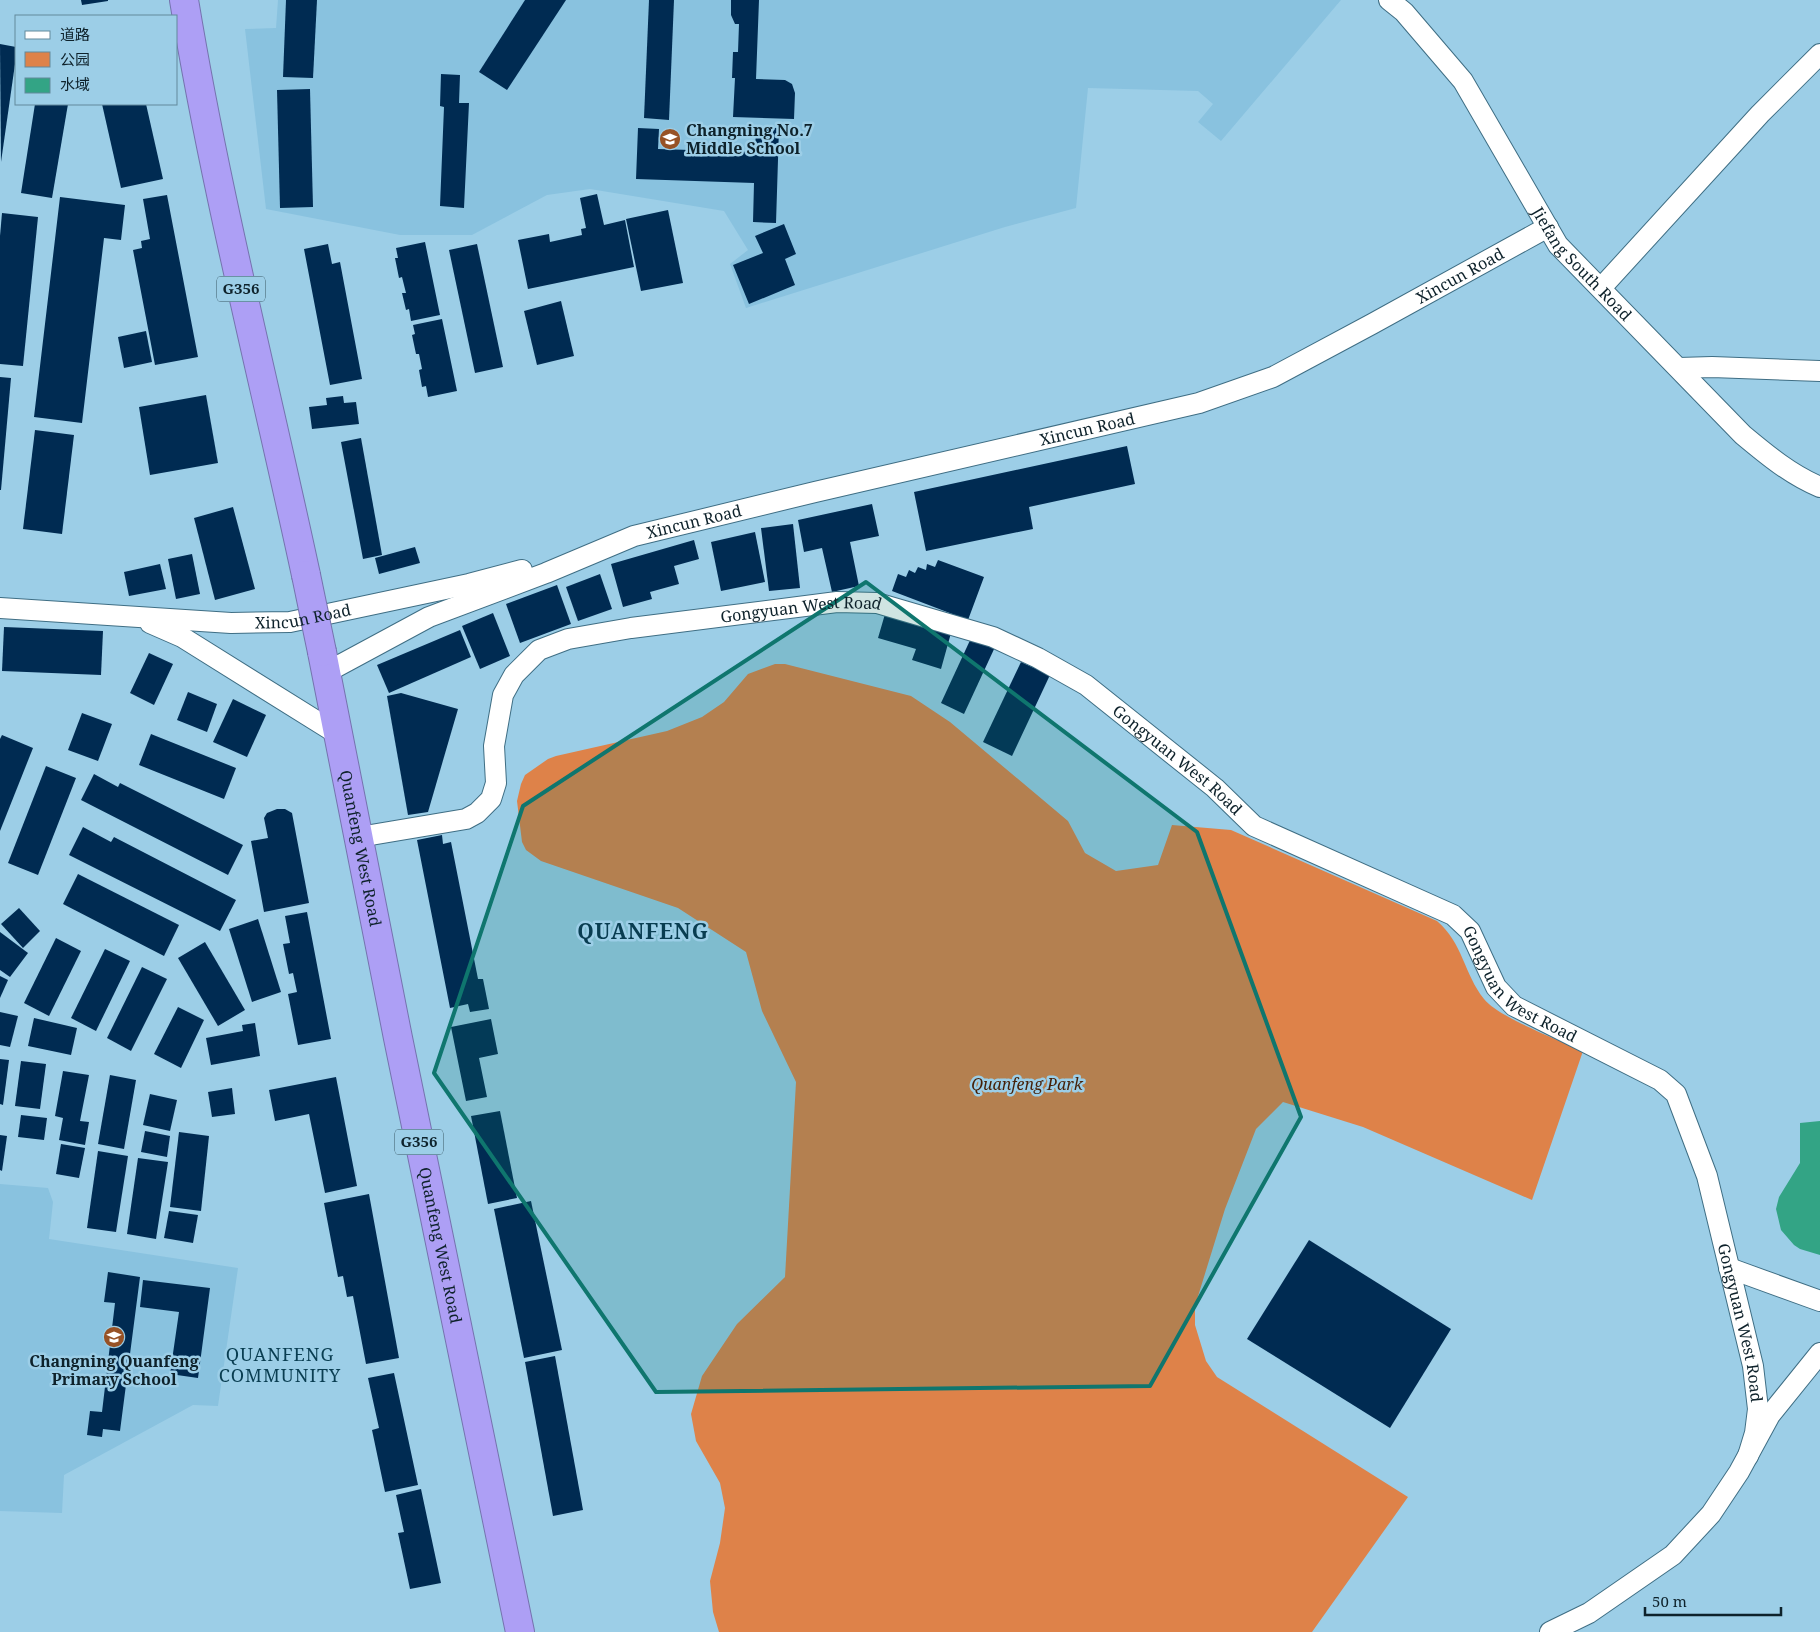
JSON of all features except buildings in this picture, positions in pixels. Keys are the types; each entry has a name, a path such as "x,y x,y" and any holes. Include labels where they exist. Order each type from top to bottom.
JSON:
{"highway":[{"name":"G356","path":"184,0 237,273 325,662"},
{"name":"Quanfeng West Road","path":"325,662 398,1038 520,1632"}],"street":[{"name":"Jiefang South Road","path":"1388,0 1404,12 1462,81 1558,245 1744,435 1762,451 1798,477 1820,487"},
{"path":"1601,288 1753,120 1820,54"},
{"name":"Xincun Road","path":"325,662 429,617 634,536 1199,403 1239,390 1272,377 1548,227"},
{"path":"1679,368 1712,367 1820,371"},
{"name":"Xincun Road","path":"0,608 231,623 290,622 469,584 598,551"},
{"name":"Gongyuan West Road","path":"359,837 466,819 477,813 491,799 496,783 494,746 503,695 514,675 539,650 568,639 631,628 837,602 877,603 983,634 1038,658 1086,685 1215,788 1254,826 1453,915 1470,931 1496,987 1514,1006 1660,1080 1676,1094 1707,1176 1754,1366 1758,1408 1755,1433 1748,1456"},
{"path":"132,617 182,637 339,735"},
{"path":"1729,1268 1820,1301"},
{"path":"1550,1632 1589,1614 1673,1555 1711,1514 1748,1456 1770,1415 1820,1353"}],"highlighted area":[{"path":"866,582 1197,832 1301,1117 1150,1386 656,1392 434,1073 523,806"}],"shaded area":[{"name":"Changning No.7 Middle School","path":"278,0 1341,0 1221,141 1198,122 1213,104 1198,91 1088,88 1076,208 1005,227 746,308 730,264 748,250 724,211 590,189 547,195 472,235 400,235 266,209 245,29 276,28"},
{"name":"Changning Quanfeng Primary School","path":"0,1184 48,1188 53,1202 49,1239 238,1268 218,1406 193,1405 64,1475 62,1513 0,1511"}],"green space":[{"name":"Quanfeng Park","path":"775,664 785,664 911,696 950,722 1068,821 1085,853 1116,871 1158,865 1172,825 1231,830 1437,921 1452,939 1477,989 1491,1006 1515,1020 1583,1051 1532,1200 1363,1127 1283,1102 1256,1129 1225,1209 1195,1306 1195,1325 1206,1361 1217,1377 1408,1497 1312,1632 719,1632 713,1612 710,1581 720,1543 725,1508 720,1483 696,1441 691,1414 702,1376 737,1324 785,1277 796,1082 762,1011 746,952 678,908 541,861 526,850 522,842 517,801 525,775 548,759 667,731 702,717 724,702 748,674"}],"water":[{"path":"1820,1121 1820,1255 1800,1249 1794,1245 1781,1230 1776,1209 1779,1197 1800,1163 1800,1123"}],"place":[{"name":"Changning No.7 Middle School","path":"670,139"},
{"name":"Changning Quanfeng Primary School","path":"114,1337"}],"district":[{"name":"QUANFENG","path":"643,932"},
{"name":"QUANFENG COMMUNITY","path":"280,1365"}]}
